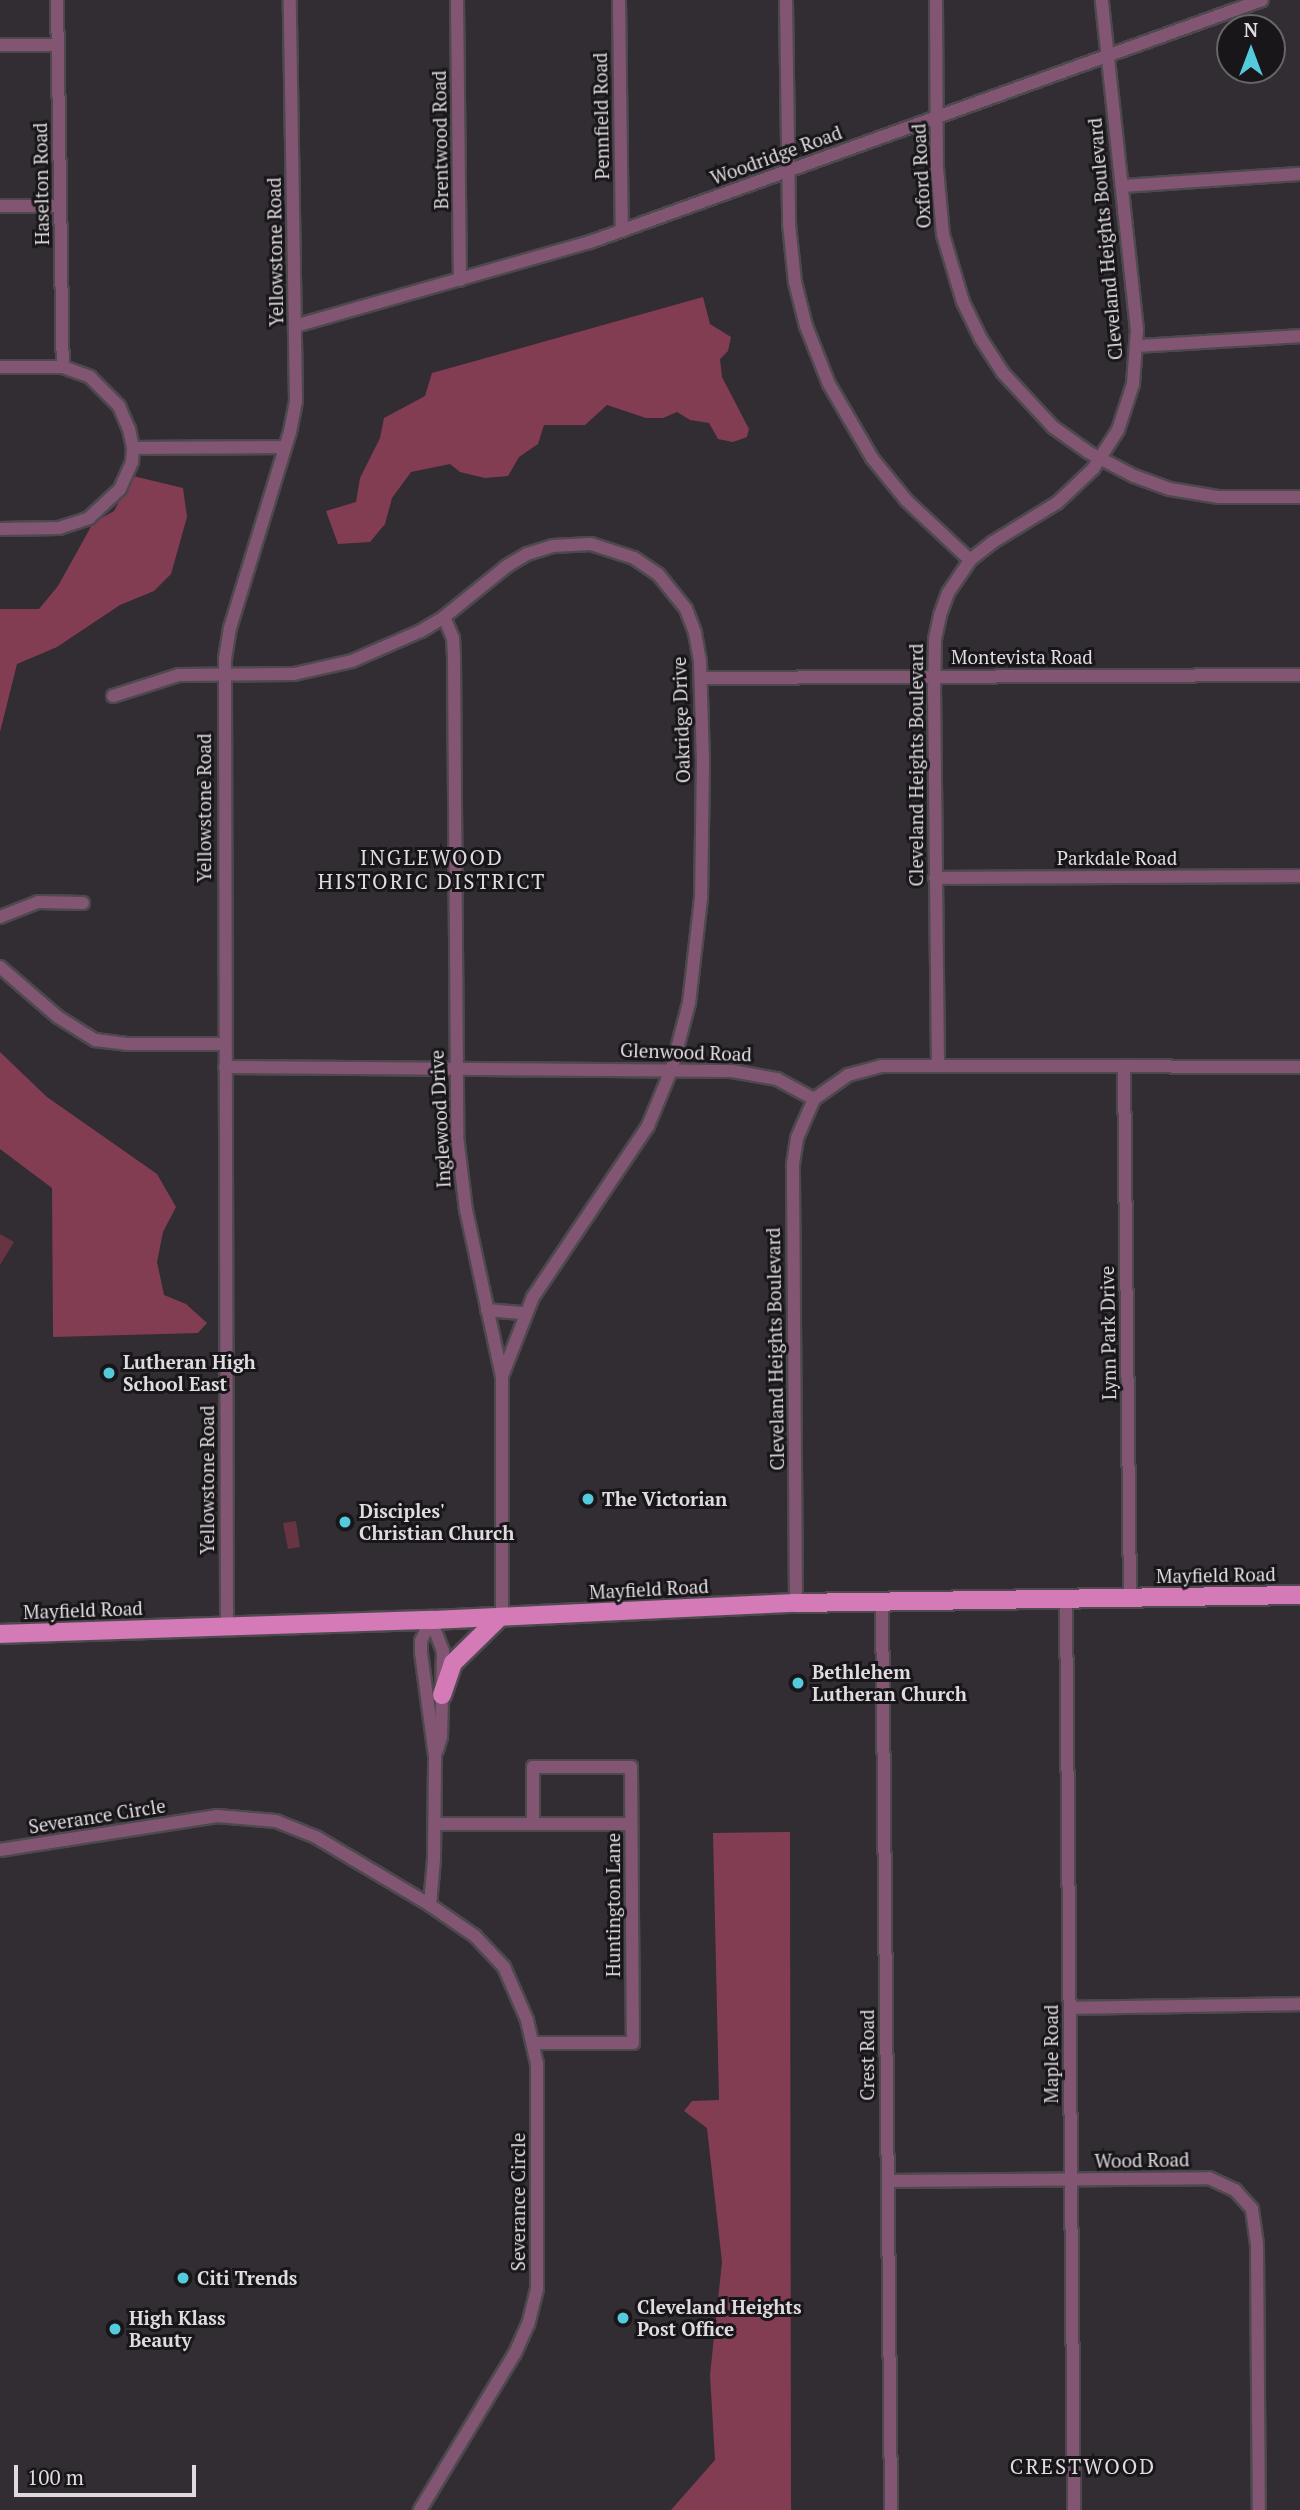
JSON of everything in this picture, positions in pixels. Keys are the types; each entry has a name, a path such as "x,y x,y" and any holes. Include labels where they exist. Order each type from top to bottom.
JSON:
{"main road":[{"name":"Mayfield Road","path":"0,1634 431,1620 796,1603 1300,1595"},
{"path":"442,1695 453,1663 501,1617"}],"street":[{"name":"Haselton Road","path":"57,0 62,367"},
{"name":"Yellowstone Road","path":"227,1627 224,676 230,628 285,447 296,401 290,0"},
{"name":"Brentwood Road","path":"457,0 460,280"},
{"name":"Pennfield Road","path":"619,0 622,231"},
{"path":"786,0 787,172 796,282 806,326 823,370 855,431 884,474 907,501 971,560"},
{"name":"Oxford Road","path":"936,0 938,196 943,235 951,271 969,315 992,357 1053,427 1101,459 1152,483 1196,494 1240,499 1300,497"},
{"name":"Cleveland Heights Boulevard","path":"938,1066 934,676 935,639 940,615 948,593 971,560 993,542 1057,503 1101,459 1127,406 1133,384 1138,346 1102,0"},
{"name":"Woodridge Road","path":"295,326 622,231 1262,0"},
{"path":"0,45 58,45"},
{"path":"1122,186 1300,174"},
{"path":"0,206 60,206"},
{"path":"1138,346 1300,336"},
{"path":"0,367 62,367 90,377 114,399 130,429 133,448 132,462 120,489 89,518 59,528 0,529"},
{"path":"133,448 285,447"},
{"name":"Oakridge Drive","path":"113,696 169,677 294,674 333,667 373,654 444,617 496,573 527,554 567,544 608,548 652,569 679,598 695,634 702,678 701,898 689,1003 672,1069 636,1146 553,1263 524,1314 502,1376"},
{"name":"Inglewood Drive","path":"444,617 453,638 454,656 454,1069 461,1174 502,1376 501,1617"},
{"name":"Montevista Road","path":"702,678 1300,675"},
{"name":"Parkdale Road","path":"935,878 1300,876"},
{"path":"0,917 38,902 83,903"},
{"path":"0,967 58,1017 95,1040 127,1044 224,1044"},
{"path":"814,1099 848,1074 862,1069 938,1066 1124,1069 1300,1067"},
{"name":"Glenwood Road","path":"225,1067 672,1069 754,1073 786,1083 814,1099"},
{"name":"Lynn Park Drive","path":"1124,1069 1130,1598"},
{"name":"Cleveland Heights Boulevard","path":"796,1603 793,1164 797,1138 814,1099"},
{"path":"487,1310 524,1314"},
{"name":"Maple Road","path":"1066,1598 1074,2510"},
{"name":"Crest Road","path":"882,1601 891,2510"},
{"path":"431,1620 443,1651 441,1737 435,1756"},
{"path":"430,1905 435,1824 435,1756 421,1641 431,1620"},
{"name":"Huntington Lane","path":"533,1824 533,1767 631,1767 633,2043 534,2043"},
{"name":"Severance Circle","path":"0,1850 217,1816 254,1817 276,1821 316,1837 430,1905 475,1936 504,1967 519,1997 534,2043 538,2081 537,2289 528,2324 497,2383 420,2510"},
{"path":"435,1824 631,1824"},
{"path":"1070,2008 1300,2004"},
{"name":"Wood Road","path":"888,2181 1209,2178 1235,2190 1252,2209 1257,2246 1259,2510"}],"shaded area":[{"path":"703,297 710,324 731,337 728,351 720,359 722,377 749,429 747,437 733,442 718,439 709,423 690,420 677,412 663,418 646,418 607,405 585,425 544,425 538,444 519,457 508,476 485,478 460,472 450,464 411,472 392,498 385,524 370,542 338,544 326,511 356,502 360,478 380,438 384,418 425,396 432,373"},
{"path":"133,476 183,488 187,517 171,574 154,591 120,605 57,647 17,664 0,732 0,609 39,609 58,586 93,523 114,511"},
{"path":"0,1052 47,1097 157,1174 176,1207 163,1232 157,1262 164,1295 186,1304 207,1323 198,1333 53,1337 52,1188 0,1149"},
{"path":"0,1234 14,1242 0,1265"},
{"path":"296,1521 300,1547 288,1549 283,1523"},
{"path":"790,1832 791,2510 671,2510 715,2460 710,2375 722,2262 707,2128 684,2111 692,2101 719,2100 713,1833"}],"place":[{"name":"Lutheran High School East","path":"109,1373"},
{"name":"The Victorian","path":"588,1499"},
{"name":"Disciples' Christian Church","path":"345,1522"},
{"name":"Bethlehem Lutheran Church","path":"798,1683"},
{"name":"Citi Trends","path":"183,2278"},
{"name":"Cleveland Heights Post Office","path":"623,2318"},
{"name":"High Klass Beauty","path":"115,2329"}],"district":[{"name":"INGLEWOOD HISTORIC DISTRICT","path":"432,869"},
{"name":"CRESTWOOD","path":"1083,2466"}]}
